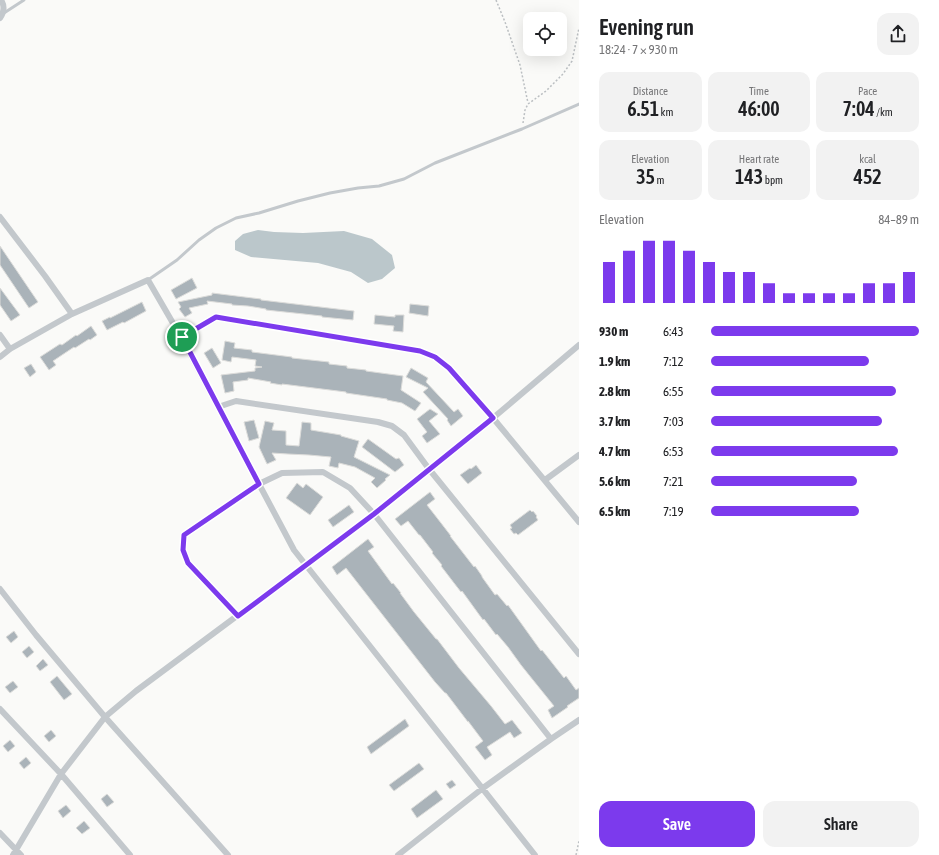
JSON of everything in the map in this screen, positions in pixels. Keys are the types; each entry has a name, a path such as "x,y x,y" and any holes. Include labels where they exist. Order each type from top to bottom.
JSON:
{"street":[{"path":"1,0 3,3 2,15"},
{"path":"0,217 72,314"},
{"path":"0,357 10,349 72,314 148,280 182,337 294,550 535,855"},
{"path":"182,337 216,317 420,351 435,357 449,368 493,418 546,480 579,522"},
{"path":"0,335 10,349"},
{"path":"14,852 62,774 104,717 136,691 374,514 493,418 579,345"},
{"path":"218,407 236,401 378,422 392,426 404,435 429,469 579,654"},
{"path":"546,480 579,454"},
{"path":"238,616 188,563 183,550 184,535 259,484 282,473 323,472 350,488 374,514 551,739"},
{"path":"0,589 104,717 228,855"},
{"path":"0,709 62,774 130,855"},
{"path":"398,855 483,788 579,720"},
{"path":"0,833 14,852 20,855"}],"lane":[{"path":"2,15 24,0"},
{"path":"148,280 177,260 199,240 216,228 236,218 260,213 330,193 379,186 404,179 435,164 579,104"}],"path":[{"path":"496,0 520,65 528,104"},
{"path":"522,129 525,110 528,104 563,74 572,60 579,28"},
{"path":"576,855 579,841"}],"shaded area":[{"path":"258,230 303,233 344,231 372,239 392,255 395,268 382,279 368,283 351,272 318,263 251,257 235,250 235,241 243,234"}],"building":[{"path":"0,246 38,302 29,308 0,265"},
{"path":"192,278 197,288 176,299 171,290"},
{"path":"0,288 20,315 11,321 0,305"},
{"path":"212,293 354,311 353,320 266,310 248,306 207,301 208,304 189,308 192,313 185,317 179,309 181,307 178,302 212,295"},
{"path":"142,302 146,311 107,330 102,321"},
{"path":"410,304 429,306 428,316 409,313"},
{"path":"375,315 395,317 395,315 404,315 403,332 393,331 394,326 374,324"},
{"path":"91,326 97,335 75,348 74,347 53,361 56,365 49,370 40,357 60,344 62,345 76,335 77,336"},
{"path":"225,341 235,343 234,348 252,350 252,352 329,362 329,364 347,366 347,368 403,376 401,390 421,403 415,411 402,403 387,399 346,392 282,385 248,378 248,380 233,382 234,391 225,393 221,375 255,371 255,368 262,367 255,366 256,360 232,357 231,362 222,360"},
{"path":"212,348 221,363 213,368 204,353"},
{"path":"31,364 36,372 30,377 24,368"},
{"path":"411,368 428,378 426,382 454,412 458,409 463,416 451,426 447,420 448,419 423,392 428,388 406,377"},
{"path":"430,409 438,414 429,421 440,434 427,443 422,436 427,432 417,419"},
{"path":"254,420 259,438 249,441 244,422"},
{"path":"265,421 274,423 272,430 286,431 286,445 299,446 302,422 311,423 311,430 341,435 359,441 354,457 390,475 377,488 371,482 375,478 355,467 339,463 338,468 329,466 331,457 272,453 276,460 267,464 259,447"},
{"path":"368,439 396,459 399,458 404,465 395,472 362,447"},
{"path":"476,465 482,473 468,484 460,475"},
{"path":"297,483 303,488 306,484 323,497 310,515 286,498"},
{"path":"430,492 435,499 427,505 450,536 474,567 475,566 495,595 497,594 507,606 508,605 541,651 542,650 564,678 566,676 576,690 579,688 579,698 552,718 548,710 554,706 508,647 497,634 496,635 484,619 483,620 462,591 461,592 420,535 408,521 401,526 395,519"},
{"path":"349,505 354,512 333,527 328,520"},
{"path":"530,510 537,516 536,517 538,520 518,535 516,533 514,534 510,529 512,528 510,525"},
{"path":"368,539 374,547 368,551 414,612 505,724 512,720 522,733 514,738 510,732 487,747 492,755 485,760 475,747 483,741 446,693 435,682 346,568 337,575 332,567"},
{"path":"14,631 18,637 11,643 6,637"},
{"path":"29,646 34,652 27,658 22,652"},
{"path":"43,659 48,665 40,671 36,666"},
{"path":"57,676 72,694 64,700 50,682"},
{"path":"13,681 18,687 10,693 5,687"},
{"path":"405,719 409,726 371,754 367,747"},
{"path":"51,730 56,736 49,742 44,736"},
{"path":"10,740 15,746 8,752 3,746"},
{"path":"26,757 31,763 24,769 19,763"},
{"path":"419,763 424,769 394,791 389,785"},
{"path":"452,780 456,785 450,789 446,784"},
{"path":"436,790 443,799 417,818 411,809"},
{"path":"107,794 114,802 107,807 101,799"},
{"path":"66,805 71,811 63,818 58,811"},
{"path":"84,821 90,828 82,834 76,828"}],"route":[{"path":"216,317 420,351 435,357 449,368 493,418 374,514 238,616 188,563 183,550 184,535 259,484 182,337 216,317"}]}
